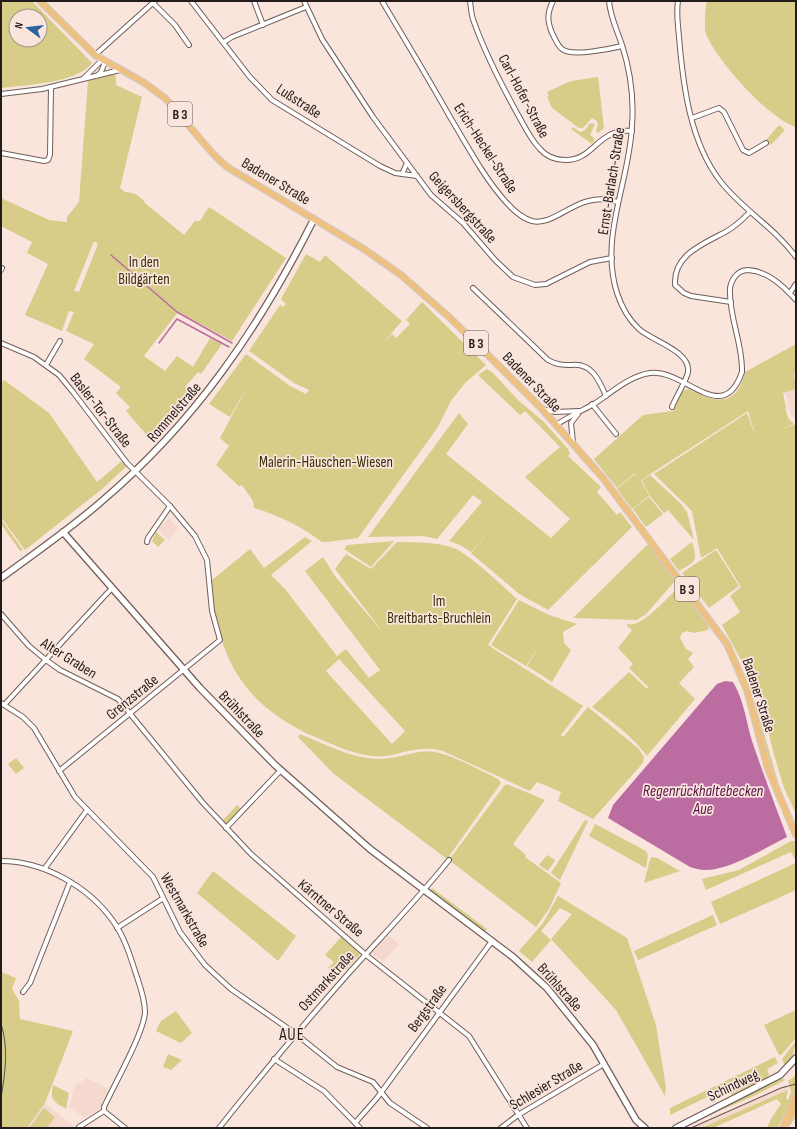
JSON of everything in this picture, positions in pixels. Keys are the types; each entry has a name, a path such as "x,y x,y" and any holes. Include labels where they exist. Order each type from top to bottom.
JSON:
{"main road":[{"name":"Badener Straße","path":"40,1 95,56 143,82 165,98 214,155 227,167 314,219 401,275 448,316 542,409 573,443 603,478 727,644 747,690 768,769 796,835"},
{"path":"784,1128 796,1096"},
{"path":"784,1128 796,1110"}],"street":[{"name":"Lußstraße","path":"191,1 250,76 272,100 380,166 396,173 417,176"},
{"path":"254,1 263,25"},
{"name":"Geigersbergstraße","path":"304,1 326,45 373,117 431,195 463,223 513,277 535,285 546,284 590,262 612,258"},
{"name":"Erich-Heckel-Straße","path":"382,1 484,172 505,201 515,211 527,219 541,222 551,219 574,205 587,201 597,199 618,202"},
{"name":"Carl-Hofer-Straße","path":"470,1 473,22 503,87 535,143 546,154 556,159 574,159 584,155 599,141 612,133 632,131"},
{"path":"553,1 548,20 555,39 562,49 569,52 583,52 622,46"},
{"name":"Ernst-Barlach-Straße","path":"609,1 612,17 622,46 631,89 632,131 627,169 618,202 613,229 612,258 616,291 624,308 639,329 684,356 687,361 688,371 672,408"},
{"path":"678,1 681,55 692,118 700,142 711,167 720,182 780,239 796,257"},
{"path":"95,56 154,2 175,25 190,45"},
{"path":"224,42 232,37 306,7"},
{"path":"96,76 101,72 103,61"},
{"path":"84,78 103,61"},
{"path":"1,94 51,88 84,78 120,70"},
{"path":"1,153 44,161 48,160 50,155 51,88"},
{"path":"692,118 719,108 724,112 743,150 749,153 766,143"},
{"path":"402,174 407,163"},
{"path":"730,302 684,293 675,285 676,268 694,249 728,231 750,212"},
{"name":"Rommelstraße","path":"1,578 102,501 134,472 179,426 223,372 272,298 314,219"},
{"path":"556,425 606,396 626,382 649,373 665,374 702,393 719,396 733,391 739,383 742,365 730,302 729,292 733,278 738,273 745,270 766,274 790,293 796,300"},
{"path":"790,293 796,284"},
{"path":"473,288 548,360 560,366 578,364 587,367 595,376 606,396"},
{"path":"46,365 60,341"},
{"name":"Basler-Tor-Straße","path":"1,343 27,354 46,365 69,387 134,472 170,506 195,536 207,560 212,611 220,640"},
{"path":"592,404 616,434"},
{"path":"542,409 555,412 581,410"},
{"path":"573,443 570,429 571,423 581,410"},
{"path":"147,542 148,538 170,506"},
{"name":"Brühlstraße","path":"63,532 184,670 239,730 281,770 346,829 424,891 523,965 547,988 585,1034 636,1120 645,1128"},
{"path":"2,704 46,660 112,588"},
{"name":"Alter Graben","path":"1,614 29,646 46,660 60,670 118,699 130,714"},
{"name":"Grenzstraße","path":"59,771 220,640"},
{"name":"Westmarkstraße","path":"2,704 23,717 34,728 69,789 87,810 153,877 162,899 180,932 205,965 231,989 296,1034 337,1067 365,1077 382,1091 390,1103 427,1128"},
{"name":"Kärntner Straße","path":"130,714 189,786 226,828 280,880 366,955 474,1042 526,1128"},
{"path":"226,828 281,770"},
{"path":"45,868 87,810"},
{"path":"424,891 448,860"},
{"path":"1,861 24,863 45,868 70,882 97,903 117,928 134,966 143,998 145,1012 141,1028 112,1089 104,1111 79,1127"},
{"path":"23,992 30,984 70,882"},
{"name":"Ostmarkstraße","path":"220,1128 274,1059 424,891"},
{"path":"117,928 162,899"},
{"name":"Bergstraße","path":"357,1126 492,941"},
{"name":"Schindweg","path":"676,1128 780,1075 796,1058"},
{"path":"274,1059 324,1091 357,1126"},
{"name":"Schlesier Straße","path":"501,1128 518,1115 604,1064"},
{"path":"104,1111 125,1128"}],"shaded area":[{"path":"796,389 796,420 791,415 785,392"},
{"path":"169,518 178,529 168,540 158,529"},
{"path":"388,935 399,944 383,962 373,955 373,952"},
{"path":"87,1078 108,1089 100,1109 85,1118 69,1107 75,1086"},
{"path":"787,1084 788,1090 701,1128 688,1128"},
{"path":"45,1103 76,1128 27,1128"}],"green space":[{"path":"1,1 32,1 39,8 8,8 8,48 48,48 48,18 92,63 85,70 75,75 37,84 1,88"},
{"path":"707,1 796,1 796,127 785,122 772,113 745,88 721,59 706,34 705,18"},
{"name":"In den Bildgärten","path":"114,74 116,76 116,85 142,97 120,188 125,192 142,198 146,204 184,235 195,221 200,221 209,207 286,258 232,341 178,312 144,356 165,371 177,356 193,367 210,338 222,344 201,374 198,372 185,387 192,393 182,407 152,441 126,411 130,407 116,393 121,387 84,359 94,344 66,331 74,312 69,311 62,331 25,315 48,264 27,253 32,242 1,226 1,198 49,220 67,222 67,217 79,202 88,81","holes":["94,241 98,244 79,292 74,291"]},
{"path":"598,77 604,128 598,133 596,131 598,125 597,121 592,118 583,128 579,128 552,108 547,97 549,96 547,92 571,81"},
{"path":"590,123 595,124 590,135 595,139 592,144 571,129 573,127 580,132 584,131"},
{"path":"779,125 785,130 771,145 766,140"},
{"name":"Malerin-Häuschen-Wiesen","path":"306,254 320,262 325,255 402,321 382,344 392,334 396,338 410,324 406,320 422,302 486,365 465,383 451,401 438,427 358,538 326,542 322,542 298,526 254,508 253,501 242,485 239,486 216,465 229,446 220,438 250,382 230,417 209,404 246,354 290,386 306,394 309,390 294,383 249,351 280,305 283,307 286,304 281,299"},
{"path":"796,344 796,367 794,375 796,389 783,393 788,418 794,424 779,430 796,424 796,814 784,788 773,751 759,693 722,625 740,612 730,596 741,587 717,548 701,558 692,511 654,474 747,413 756,438 748,411 641,480 649,496 632,509 617,489 635,474 639,477 635,473 617,488 594,459 643,415 673,411 682,391 688,389 698,394 716,399 730,397 736,392 741,384 745,372"},
{"path":"487,369 493,373 518,400 544,422 568,449 570,454 568,456 601,487 597,492 617,515 620,512 632,527 548,610 519,594 471,553 492,529 471,552 460,545 449,541 482,502 473,495 437,539 423,536 368,537 459,413 468,424 446,454 551,538 570,519 525,477 560,447 525,411 520,415 478,375"},
{"path":"4,380 49,413 97,482 123,460 127,466 102,489 25,550 1,517 1,383"},
{"path":"650,475 681,504 687,512 694,540 668,510 664,513 649,495 642,480"},
{"path":"649,497 663,514 646,527 633,509"},
{"path":"1,519 23,550 20,551 1,524"},
{"path":"156,532 165,540 158,547 152,541"},
{"name":"Im Breitbarts-Bruchlein","path":"305,537 312,541 271,575 285,589 337,656 346,649 369,678 380,670 305,571 323,557 335,576 384,634 335,569 346,554 371,569 397,542 420,542 445,545 458,550 481,567 517,599 488,645 583,706 561,735 563,737 588,707 639,749 644,757 643,763 593,819 558,801 561,792 537,782 530,791 443,751 423,749 381,756 365,755 339,747 294,727 272,712 254,696 239,678 228,657 220,634 214,608 212,580 250,549 264,568","holes":["339,659 405,731 392,744 326,671"]},
{"path":"394,541 371,567 344,549 347,545"},
{"path":"692,542 695,553 694,560 679,571 670,559"},
{"path":"648,544 675,581 646,614 637,620 573,618"},
{"path":"716,550 739,586 709,608 682,573"},
{"path":"679,589 682,590 709,627 708,630 694,633 687,631 682,633 680,638 686,649 693,653 688,659 694,667 679,683 695,699 647,756 628,735 592,707 629,672 647,689 648,687 629,668 633,664 618,648 632,630 627,626 628,624 639,622 646,618"},
{"path":"519,600 549,615 577,624 563,632 564,643 571,650 552,682 527,666 542,641 526,666 491,645"},
{"path":"751,697 753,697 756,706 781,791 772,770"},
{"path":"300,734 340,751 371,759 389,758 417,752 439,753 469,764 498,779 501,783 447,859 334,774 298,737"},
{"path":"16,758 24,768 16,774 8,764"},
{"path":"507,784 545,800 513,844 526,855 525,857 561,883 549,909 536,927 449,860"},
{"path":"237,805 241,809 227,824 223,820"},
{"path":"585,820 588,821 560,880 551,873"},
{"path":"595,824 646,851 648,855 646,868 589,836"},
{"path":"791,841 795,841 796,861 791,852 706,890 702,879 739,870"},
{"path":"547,855 555,860 548,871 539,865"},
{"path":"652,857 657,858 680,871 644,883 650,859"},
{"path":"796,863 796,890 720,924 711,902"},
{"path":"213,871 296,936 278,961 197,893"},
{"path":"432,888 487,929 484,933 429,892"},
{"path":"558,896 627,938 656,1025 666,1088 665,1096 616,1010 551,939 572,914 560,908 541,931 551,940 532,962 519,951 543,923"},
{"path":"713,915 717,925 638,960 634,951"},
{"path":"341,937 360,954 346,970 343,968 337,976 328,968 334,962 325,955"},
{"path":"1,972 16,978 12,989 19,1001 20,1019 73,1031 45,1103 27,1128 1,1128"},
{"path":"796,1010 796,1038 781,1055 779,1055 764,1025"},
{"path":"176,1011 192,1033 181,1043 156,1031 161,1021"},
{"path":"796,1041 792,1058 786,1065 782,1059"},
{"path":"168,1054 182,1060 171,1070 163,1067"},
{"path":"775,1057 778,1063 767,1069 769,1074 767,1078 732,1096 728,1087 670,1115 670,1108"},
{"path":"796,1075 796,1089 778,1128 767,1128 772,1117 781,1104 777,1099 713,1128 701,1128 788,1090 786,1099 788,1100 791,1092 788,1081"},
{"path":"780,1078 785,1080 756,1095 680,1128"},
{"path":"53,1085 69,1093 66,1109 55,1102 52,1098"},
{"path":"44,1108 55,1117 47,1128 29,1128"}],"water":[{"name":"Regenrückhaltebecken Aue","path":"725,681 733,682 740,696 752,741 787,837 736,862 715,869 703,870 690,867 608,818 613,805 717,684"}],"waterway":[{"path":"111,255 177,312 232,343"},
{"path":"159,343 177,319 229,347"}],"tram line":[{"path":"1,1024 6,1052 1,1098"},
{"path":"691,1128 781,1088 796,1084"}],"district":[{"name":"AUE","path":"292,1034"}]}
